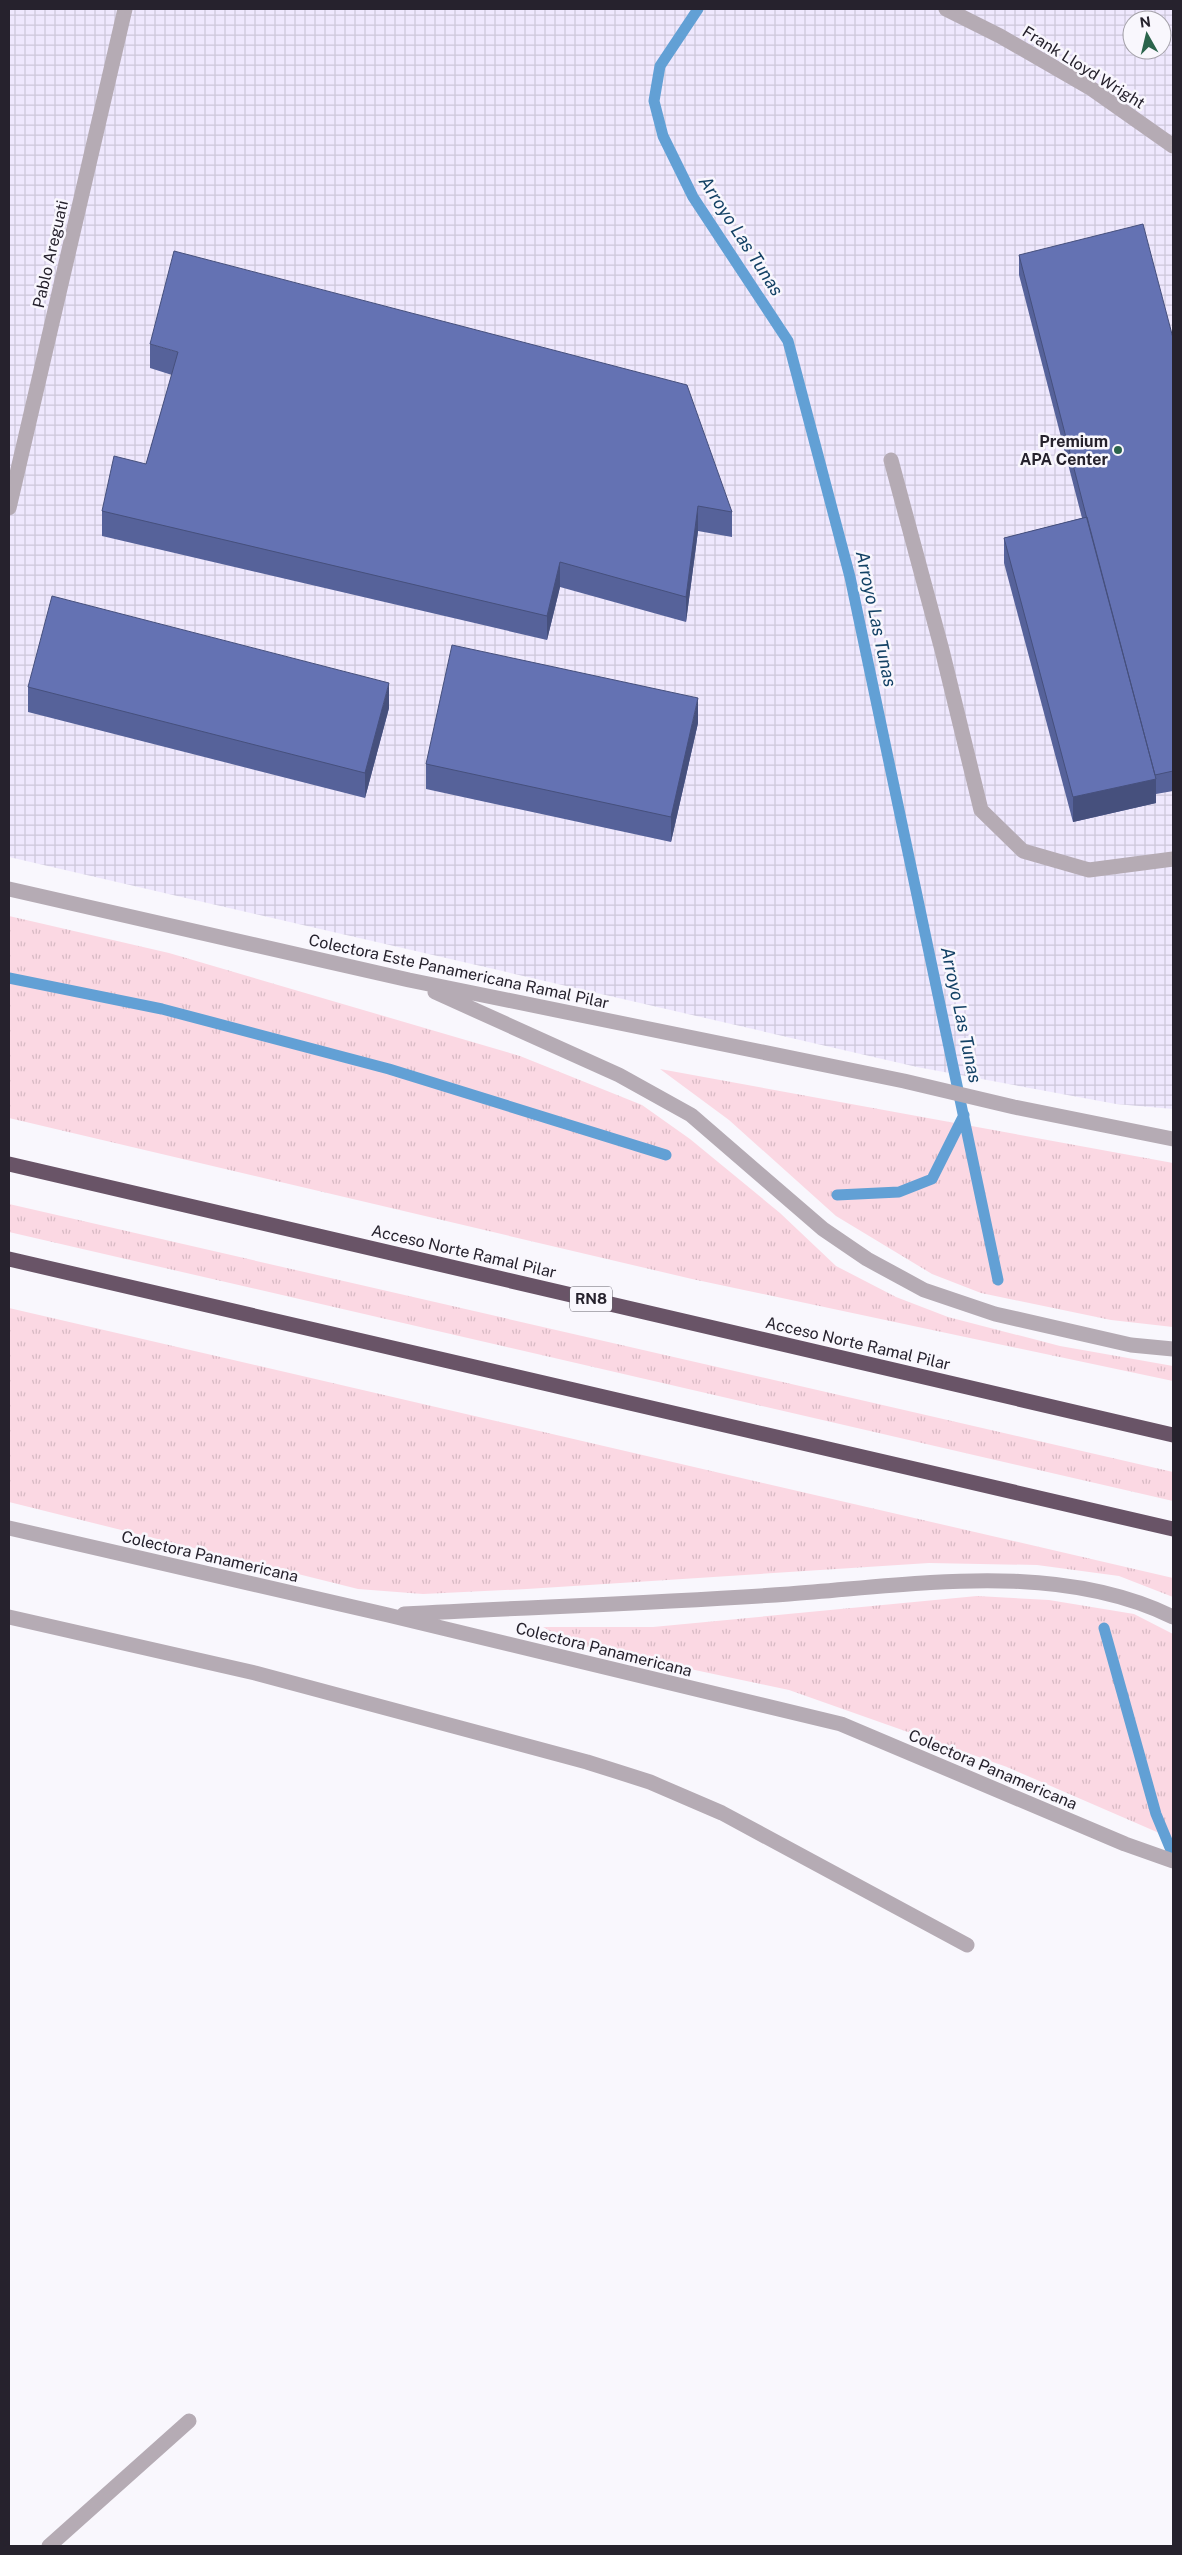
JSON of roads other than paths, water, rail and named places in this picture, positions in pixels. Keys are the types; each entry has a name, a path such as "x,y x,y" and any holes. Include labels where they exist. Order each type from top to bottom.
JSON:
{"highway":[{"name":"Acceso Norte Ramal Pilar","path":"9,1164 1173,1435"},
{"path":"9,1259 1173,1529"}],"street":[{"name":"Pablo Areguati","path":"9,508 125,9"},
{"name":"Frank Lloyd Wright","path":"946,9 1000,36 1092,89 1173,146"},
{"path":"891,460 942,650 981,810 1023,851 1089,870 1173,859"},
{"name":"Colectora Este Panamericana Ramal Pilar","path":"9,889 409,980 904,1081 1014,1107 1173,1139"},
{"path":"409,980 619,1075 691,1115 823,1229 867,1259 924,1290 995,1314 1131,1346 1173,1349"},
{"name":"Colectora Panamericana","path":"9,1528 388,1615 840,1724 1125,1844 1173,1861"},
{"path":"388,1615 790,1594 910,1583 990,1581 1053,1585 1107,1592 1155,1608 1173,1617"},
{"path":"9,1617 255,1673 587,1762 650,1782 722,1813 967,1945"},
{"path":"49,2546 189,2421"}],"waterway":[{"name":"Arroyo Las Tunas","path":"698,9 660,66 654,101 663,136 693,197 788,341 850,577 998,1280"},
{"path":"9,978 162,1009 389,1069 666,1155"},
{"path":"837,1195 899,1192 932,1179 964,1115"},
{"path":"1104,1628 1156,1814 1173,1855"}],"place":[{"name":"Premium APA Center","path":"1118,450"}]}
